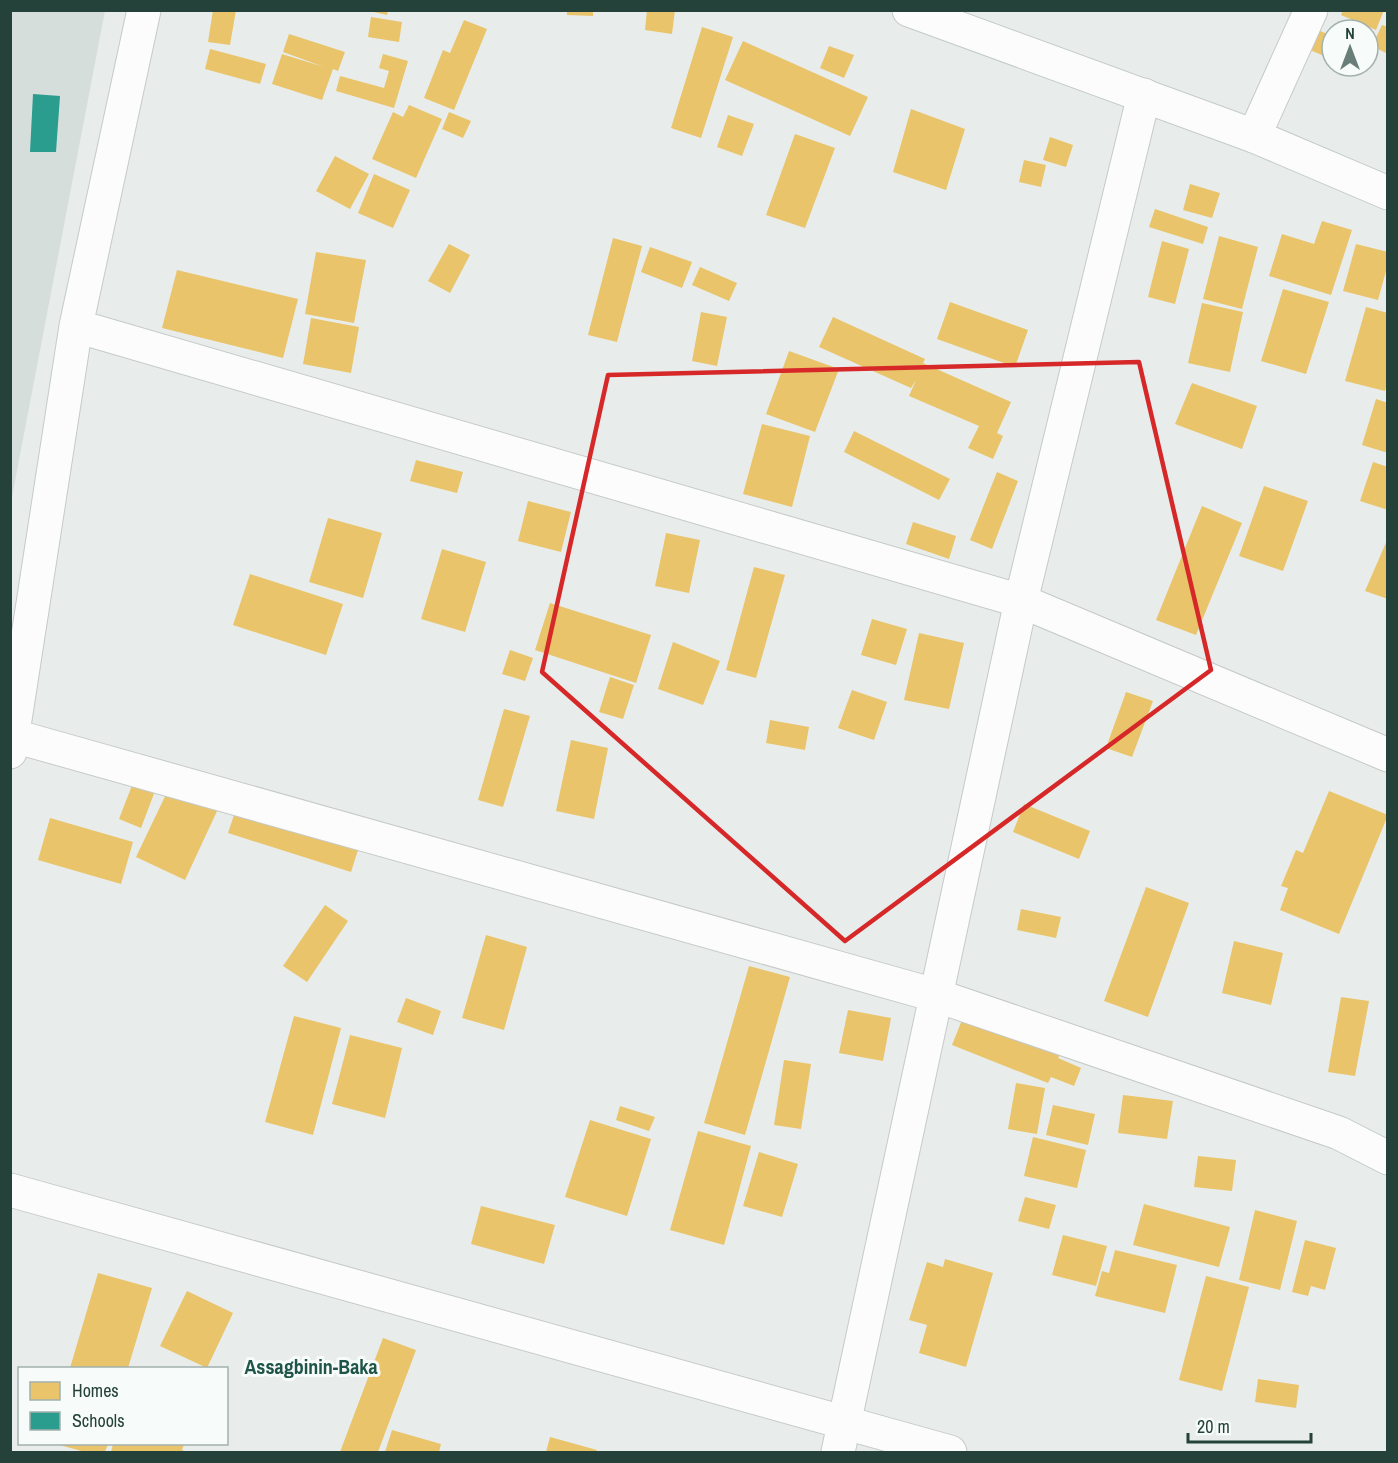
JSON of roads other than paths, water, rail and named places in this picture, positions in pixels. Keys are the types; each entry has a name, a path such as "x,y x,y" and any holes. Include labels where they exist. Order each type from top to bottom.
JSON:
{"street":[{"path":"144,10 76,326 12,744 938,996 1339,1133 1388,1158"},
{"path":"909,10 1254,136 1388,193"},
{"path":"1254,136 1311,10"},
{"path":"840,1438 938,996 1021,601 1144,95"},
{"path":"76,326 1021,601 1388,755"},
{"path":"10,1190 840,1438 950,1452"}],"district":[{"name":"Assagbinin-Baka","path":"311,1366"}]}
